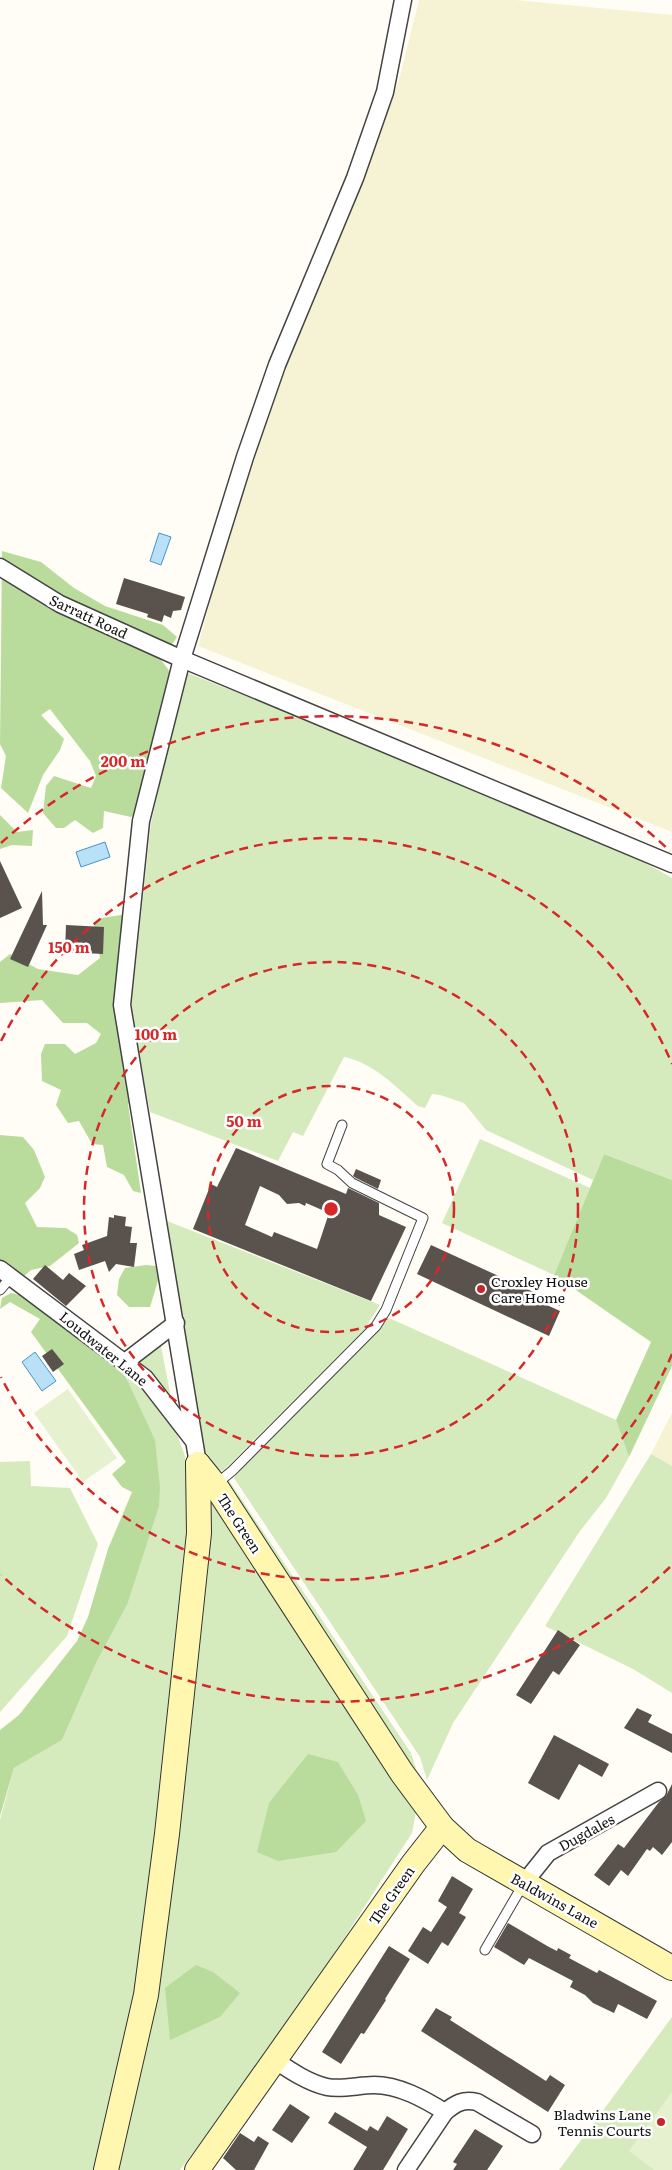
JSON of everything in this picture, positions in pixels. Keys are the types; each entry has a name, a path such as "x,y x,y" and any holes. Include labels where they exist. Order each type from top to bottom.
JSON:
{"street":[{"path":"196,1452 122,1005 141,820 182,658 277,365 355,178 385,92 403,0"},
{"name":"Sarratt Road","path":"0,567 60,604 182,658 672,864"},
{"name":"Loudwater Lane","path":"6,1272 145,1378 196,1452"},
{"path":"125,1362 176,1323"},
{"name":"The Green","path":"196,1452 215,1485 402,1773 442,1827 413,1864 276,2061 197,2170"},
{"name":"The Green","path":"106,2170 146,1995 160,1891 199,1533 196,1452"},
{"name":"Dugdales","path":"524,1883 548,1853 658,1791"},
{"name":"Baldwins Lane","path":"442,1827 467,1850 672,1968"},
{"path":"276,2061 308,2079 328,2087 376,2085 390,2087 412,2094 445,2112"},
{"path":"406,2170 445,2112 457,2103 468,2100 477,2102 532,2134"}],"lane":[{"path":"215,1485 232,1471 376,1326 386,1310 423,1218 352,1184 338,1170 327,1164 342,1125"},
{"path":"0,1290 6,1272"},
{"path":"485,1950 524,1883"}],"shaded area":[{"path":"419,0 515,0 672,15 672,832 198,646 261,417 330,242 399,80"},
{"path":"672,1413 672,1466 651,1454"}],"green space":[{"path":"2,551 41,562 74,588 105,606 163,625 177,637 171,646 147,642 168,669 172,680 144,811 131,817 104,811 103,828 93,833 75,820 64,828 56,828 43,813 46,786 54,776 91,788 96,776 90,761 50,709 41,715 64,739 60,750 43,775 28,813 1,788 6,756 0,744"},
{"path":"185,672 595,834 672,878 672,1180 604,1154 593,1180 486,1130 464,1103 432,1094 425,1108 418,1106 375,1070 344,1057 303,1136 293,1132 278,1161 150,1112 131,1010 151,823"},
{"path":"0,815 17,832 33,830 32,846 12,845 0,849"},
{"path":"121,915 132,917 126,983 114,992 114,1002 138,1092 128,1104 141,1193 133,1191 124,1175 107,1167 103,1145 92,1144 79,1121 68,1123 56,1105 61,1090 42,1081 41,1054 45,1044 65,1044 75,1054 96,1043 101,1034 87,1023 63,1023 42,1000 0,1003 0,962 10,954 38,969 78,975 100,958 94,924 101,918"},
{"path":"0,1135 23,1137 34,1150 45,1177 40,1188 25,1203 37,1227 66,1228 77,1235 79,1243 50,1266 31,1270 22,1278 0,1264"},
{"path":"480,1139 590,1188 554,1275 442,1223"},
{"path":"604,1154 672,1180 672,1366 629,1457 616,1420 651,1342 554,1275"},
{"path":"167,1221 380,1305 363,1331 223,1471 211,1466 197,1439"},
{"path":"146,1265 156,1266 161,1271 150,1307 129,1307 117,1295 119,1279 125,1268"},
{"path":"11,1293 25,1296 123,1371 155,1440 160,1487 159,1506 127,1605 96,1663 62,1740 14,1768 0,1816 0,1730 19,1715 77,1641 88,1617 108,1549 132,1492 122,1487 112,1474 126,1462 31,1332 40,1319 10,1302 0,1309 2,1298"},
{"path":"389,1318 616,1420 629,1457 606,1498 580,1531 453,1723 427,1780 420,1757 234,1478 249,1460"},
{"path":"159,1342 161,1346 171,1398 136,1361"},
{"path":"127,1374 163,1412 177,1435 185,1456 188,1538 182,1618 135,1996 96,2170 0,2170 0,1820 14,1768 62,1740 96,1663 127,1605 135,1492"},
{"path":"68,1389 117,1458 83,1482 34,1413"},
{"path":"651,1454 672,1466 672,1693 633,1669 545,1626"},
{"path":"30,1461 31,1486 70,1488 98,1544 67,1636 0,1712 0,1462"},
{"path":"226,1476 411,1753 419,1778 224,1487"},
{"path":"205,1497 215,1500 414,1804 416,1812 412,1833 325,1968 262,2060 180,2170 102,2170 132,2051"},
{"path":"308,1754 338,1762 358,1795 366,1821 336,1852 278,1861 257,1852 269,1803"},
{"path":"196,1965 213,1972 240,1993 220,2017 170,2040 165,1988"},
{"path":"672,2017 672,2170 559,2170"},
{"name":"Bladwins Lane Tennis Courts","path":"672,2092 672,2170 654,2170 629,2151"}],"water":[{"path":"159,533 171,537 161,565 150,561"},
{"path":"105,842 110,857 81,867 76,852"},
{"path":"35,1352 56,1381 42,1391 22,1362"}],"building":[{"path":"124,578 185,597 181,610 173,611 171,618 164,615 162,622 147,617 148,614 116,604"},
{"path":"0,861 22,908 0,918"},
{"path":"42,891 43,925 47,925 28,967 10,959"},
{"path":"66,925 104,927 103,954 65,952"},
{"path":"236,1148 346,1194 348,1188 379,1203 379,1215 406,1227 371,1301 193,1229 211,1184 217,1187","holes":["260,1186 279,1195 287,1204 299,1203 305,1206 306,1203 329,1213 317,1249 274,1232 272,1237 245,1225"]},
{"path":"356,1169 381,1180 378,1189 353,1176"},
{"path":"114,1215 126,1217 125,1226 132,1227 130,1243 137,1243 134,1267 116,1264 109,1272 105,1261 79,1270 74,1254 84,1250 82,1245 107,1236 109,1217 114,1218"},
{"name":"Croxley House Care Home","path":"431,1245 540,1295 538,1301 560,1311 549,1336 417,1274"},
{"path":"45,1265 63,1280 69,1273 86,1286 66,1306 33,1279"},
{"path":"52,1349 64,1364 53,1372 42,1356"},
{"path":"558,1630 580,1645 559,1675 553,1671 531,1704 516,1695"},
{"path":"637,1708 652,1715 648,1722 672,1734 672,1753 624,1728"},
{"path":"554,1735 609,1764 602,1777 579,1764 559,1800 528,1783"},
{"path":"672,1784 672,1842 662,1855 653,1847 650,1851 647,1849 628,1876 621,1870 609,1886 594,1875 618,1844 624,1848 659,1802 666,1796"},
{"path":"452,1876 473,1889 459,1913 466,1917 448,1946 442,1942 428,1964 408,1951 423,1927 431,1932 447,1907 438,1901"},
{"path":"508,1923 549,1947 557,1951 558,1948 571,1955 569,1958 597,1973 599,1970 657,2001 647,2019 618,2004 614,2013 593,2003 585,1995 570,1987 573,1981 529,1958 524,1965 494,1947"},
{"path":"389,1946 410,1959 364,2034 361,2033 341,2064 322,2052"},
{"path":"436,2008 452,2017 450,2020 546,2081 550,2075 565,2085 548,2112 421,2031"},
{"path":"290,2104 310,2117 292,2143 272,2130"},
{"path":"335,2112 367,2131 370,2126 378,2131 387,2116 408,2129 383,2170 353,2170 367,2147 328,2123"},
{"path":"475,2129 503,2146 487,2170 453,2170 457,2164 453,2162"},
{"path":"240,2133 254,2142 258,2136 269,2143 254,2170 236,2170 223,2158"}],"place":[{"name":"Croxley House Care Home","path":"481,1289"},
{"name":"Bladwins Lane Tennis Courts","path":"661,2122"}]}
